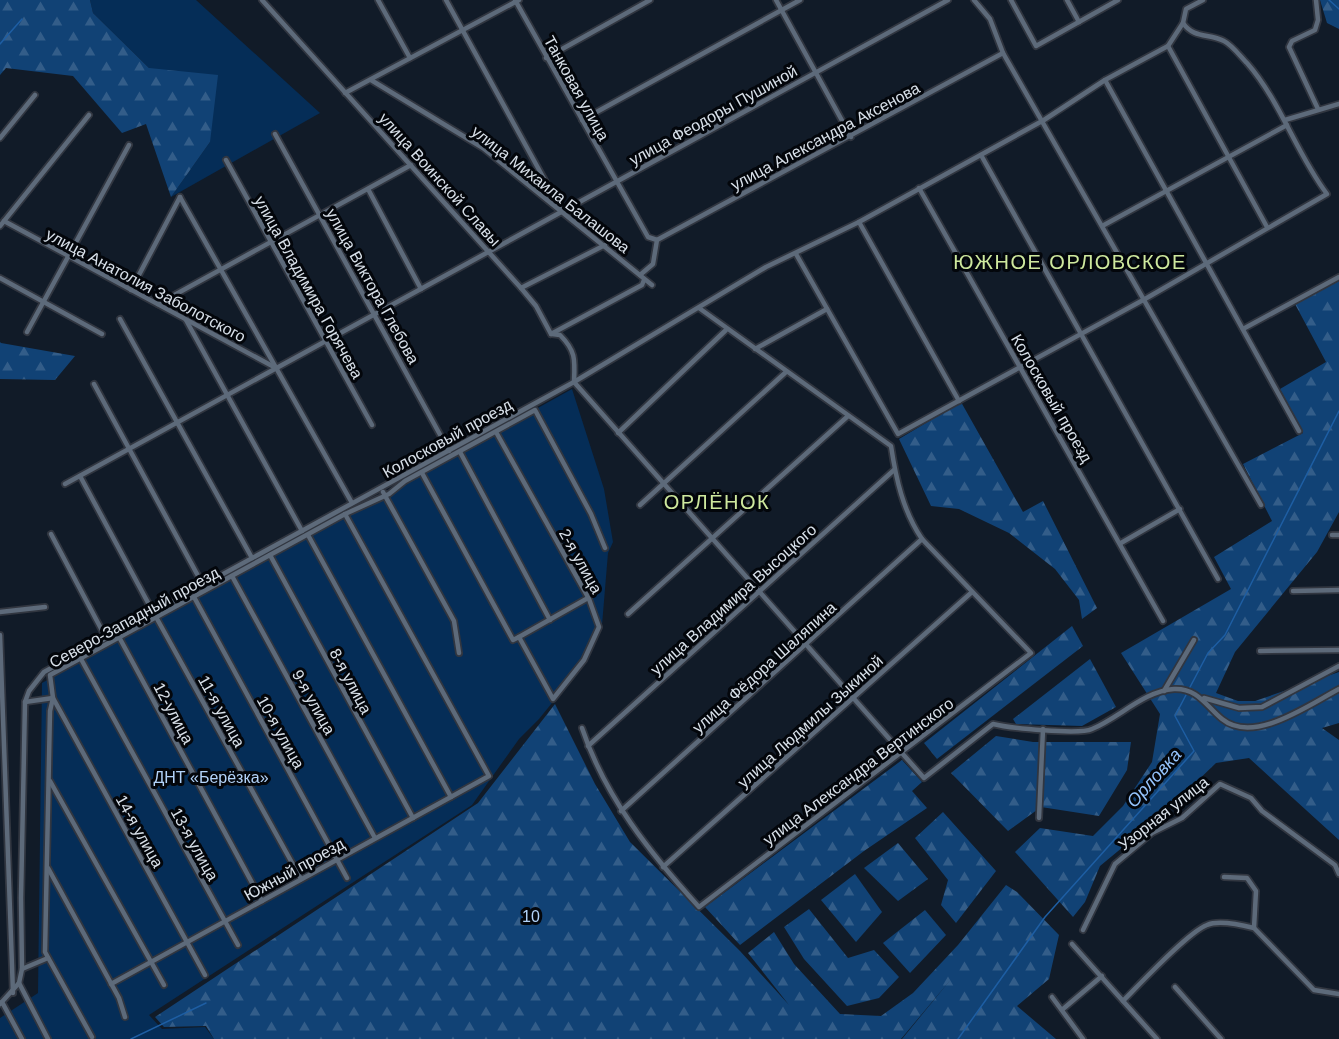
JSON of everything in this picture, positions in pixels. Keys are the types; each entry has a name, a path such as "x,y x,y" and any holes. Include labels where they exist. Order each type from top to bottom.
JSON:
{"street":[{"name":"улица Воинской Славы","path":"262,0 521,288 536,306 551,334 560,335 574,351 576,360 574,382"},
{"path":"378,0 410,58"},
{"path":"446,0 562,212"},
{"path":"546,58 650,0"},
{"path":"776,0 851,137"},
{"path":"582,120 800,0"},
{"name":"улица Феодоры Пушиной","path":"65,484 948,0"},
{"path":"974,0 990,19 1004,53 1104,225 1261,505"},
{"path":"1011,0 1036,46 1118,0"},
{"path":"1067,0 1079,22"},
{"name":"Колосковый проезд","path":"25,702 29,691 44,672 574,382 766,267 859,222 1044,120 1105,80 1168,46 1183,23 1186,9 1203,0"},
{"path":"1316,0 1318,20 1315,30 1292,41 1289,47 1318,109"},
{"path":"345,93 516,1"},
{"name":"Танковая улица","path":"516,1 648,237 657,240"},
{"path":"796,254 898,434 1021,368 1328,194 1309,170 1286,123 1248,64 1224,41 1196,35 1183,23"},
{"path":"1168,46 1267,227"},
{"name":"улица Александра Аксенова","path":"657,240 1004,53"},
{"name":"улица Михаила Балашова","path":"371,80 483,148 652,285"},
{"path":"1105,80 1299,430"},
{"path":"0,138 35,95"},
{"path":"1104,225 1286,123 1318,109 1339,104"},
{"path":"2,224 89,115"},
{"name":"улица Виктора Глебова","path":"275,134 449,451"},
{"path":"27,332 129,145"},
{"path":"981,155 1083,333 1218,579"},
{"name":"улица Владимира Горячева","path":"226,160 372,425"},
{"path":"158,304 411,165"},
{"name":"Колосковый проезд","path":"919,188 1163,621"},
{"path":"368,189 422,289"},
{"name":"улица Анатолия Заболотского","path":"131,290 180,197 352,503"},
{"path":"859,222 959,401"},
{"name":"улица Анатолия Заболотского","path":"2,224 278,369"},
{"path":"640,275 653,264 657,240"},
{"path":"521,288 605,245"},
{"path":"1243,329 1339,277"},
{"path":"0,278 102,333"},
{"path":"551,334 642,285 644,280"},
{"path":"699,308 726,330 891,446 894,470 909,519 922,539 972,592"},
{"path":"755,349 827,309"},
{"path":"120,319 252,558"},
{"path":"186,319 302,531"},
{"path":"618,433 726,330"},
{"path":"640,505 664,486 786,372"},
{"path":"574,382 758,593 924,778 993,724 1090,731 1164,691 1183,690 1239,708 1262,707 1339,666"},
{"path":"94,384 203,585"},
{"name":"Северо-Западный проезд","path":"48,958 45,952 50,711 53,698 50,675 345,514 383,494 389,494 405,481 535,410 591,514 605,548"},
{"path":"628,614 848,416"},
{"name":"2-я улица","path":"496,432 588,598 599,627 584,660 553,699 519,637"},
{"path":"460,452 550,620"},
{"name":"улица Владимира Высоцкого","path":"588,746 894,470"},
{"path":"422,473 513,640 588,598"},
{"path":"80,476 153,612"},
{"path":"381,487 454,621 459,653"},
{"path":"1121,543 1180,509"},
{"name":"Южный проезд","path":"111,984 489,776 345,514"},
{"path":"51,534 106,638"},
{"path":"1332,535 1339,535"},
{"path":"308,536 451,797"},
{"name":"улица Фёдора Шаляпина","path":"621,811 922,539"},
{"name":"8-я улица","path":"270,555 413,818"},
{"name":"9-я улица","path":"232,576 375,838"},
{"path":"1293,591 1339,590"},
{"name":"улица Александра Вертинского","path":"663,867 699,907 1031,652 972,592"},
{"name":"улица Людмилы Зыкиной","path":"663,867 972,592"},
{"name":"10-я улица","path":"194,597 347,878"},
{"path":"0,612 45,607"},
{"name":"11-я улица","path":"156,617 301,879"},
{"name":"12-улица","path":"118,632 262,901"},
{"path":"0,635 13,993"},
{"path":"1164,691 1194,640"},
{"path":"1260,651 1339,650"},
{"name":"13-я улица","path":"81,659 238,945"},
{"path":"1203,698 1223,720 1230,724 1263,727 1339,689"},
{"path":"22,1039 1,1003 13,993 19,983 22,969 25,702 53,698"},
{"name":"14-я улица","path":"53,698 205,975"},
{"path":"582,728 588,746 621,811 663,867"},
{"path":"1039,818 1043,729"},
{"path":"49,778 164,985"},
{"name":"Узорная улица","path":"1083,930 1115,864 1152,834 1182,818 1220,784 1251,798 1262,812 1335,865 1339,874"},
{"path":"47,866 111,984 125,1017"},
{"path":"1224,877 1247,878 1256,891 1254,928"},
{"path":"1123,1001 1163,961 1208,924 1254,928 1314,990 1339,994"},
{"path":"1072,944 1157,1039"},
{"path":"22,969 48,958 92,1037"},
{"path":"1063,1009 1102,976"},
{"path":"19,983 48,1039"},
{"path":"1175,987 1221,1039"},
{"path":"1052,997 1083,1039"}],"green space":[{"path":"0,0 90,0 93,13 149,68 218,75 210,142 171,197 146,124 122,133 73,76 6,68 0,75"},
{"path":"90,0 196,0 320,113 171,197 210,142 149,68 93,13"},
{"path":"1320,0 1339,0 1339,29 1327,23"},
{"path":"1339,279 1339,512 1317,552 1235,652 1216,693 1238,701 1255,701 1339,672 1339,723 1322,728 1339,740 1339,840 1249,758 1216,763 1164,813 1100,866 1085,902 1073,917 1015,852 1040,828 1093,836 1123,806 1152,762 1160,714 1121,653 1231,589 1214,557 1272,521 1243,464 1303,433 1280,389 1326,362 1295,304"},
{"path":"0,342 75,356 55,380 0,379"},
{"name":"ДНТ «Берёзка»","path":"572,389 604,489 613,542 608,553 602,625 586,661 539,719 519,739 472,805 149,1015 162,1029 205,1027 214,1039 0,1039 0,1018 38,993 42,683"},
{"path":"961,402 1023,512 1043,501 1097,608 1082,619 1079,600 1055,569 1009,533 959,509 931,506 899,439"},
{"path":"1072,626 1083,646 937,759 924,743"},
{"path":"1090,659 1116,707 1082,726 1016,724 1013,719"},
{"name":"10","path":"555,704 595,784 630,842 740,951 789,1005 748,953 774,932 794,964 840,1014 881,1016 913,993 958,945 1006,885 1017,892 1059,935 1049,979 1017,1006 1056,1039 902,1039 952,978 901,1039 214,1039 206,1026 164,1027 155,1017 478,803"},
{"path":"996,736 1033,742 1131,742 1127,770 1099,816 1041,807 1008,831 951,773"},
{"path":"902,760 922,782 912,791 927,808 864,851 740,945 705,907"},
{"path":"943,812 996,871 956,923 941,905 948,880 915,838"},
{"path":"898,843 928,879 898,901 864,868"},
{"path":"855,874 882,912 856,942 821,900"},
{"path":"809,909 848,958 874,950 899,977 879,998 847,1006 804,959 784,927"},
{"path":"925,910 946,935 910,973 883,943"}],"waterway":[{"name":"Орловка","path":"1329,0 1339,9"},
{"path":"0,44 22,19"},
{"name":"Орловка","path":"1189,689 1208,653 1225,635 1339,411"},
{"name":"Орловка","path":"958,1039 1045,917 1194,751 1175,716 1187,693"},
{"path":"131,1039 206,1003"}],"district":[{"name":"ЮЖНОЕ ОРЛОВСКОЕ","path":"1070,262"},
{"name":"ОРЛЁНОК","path":"717,502"}]}
